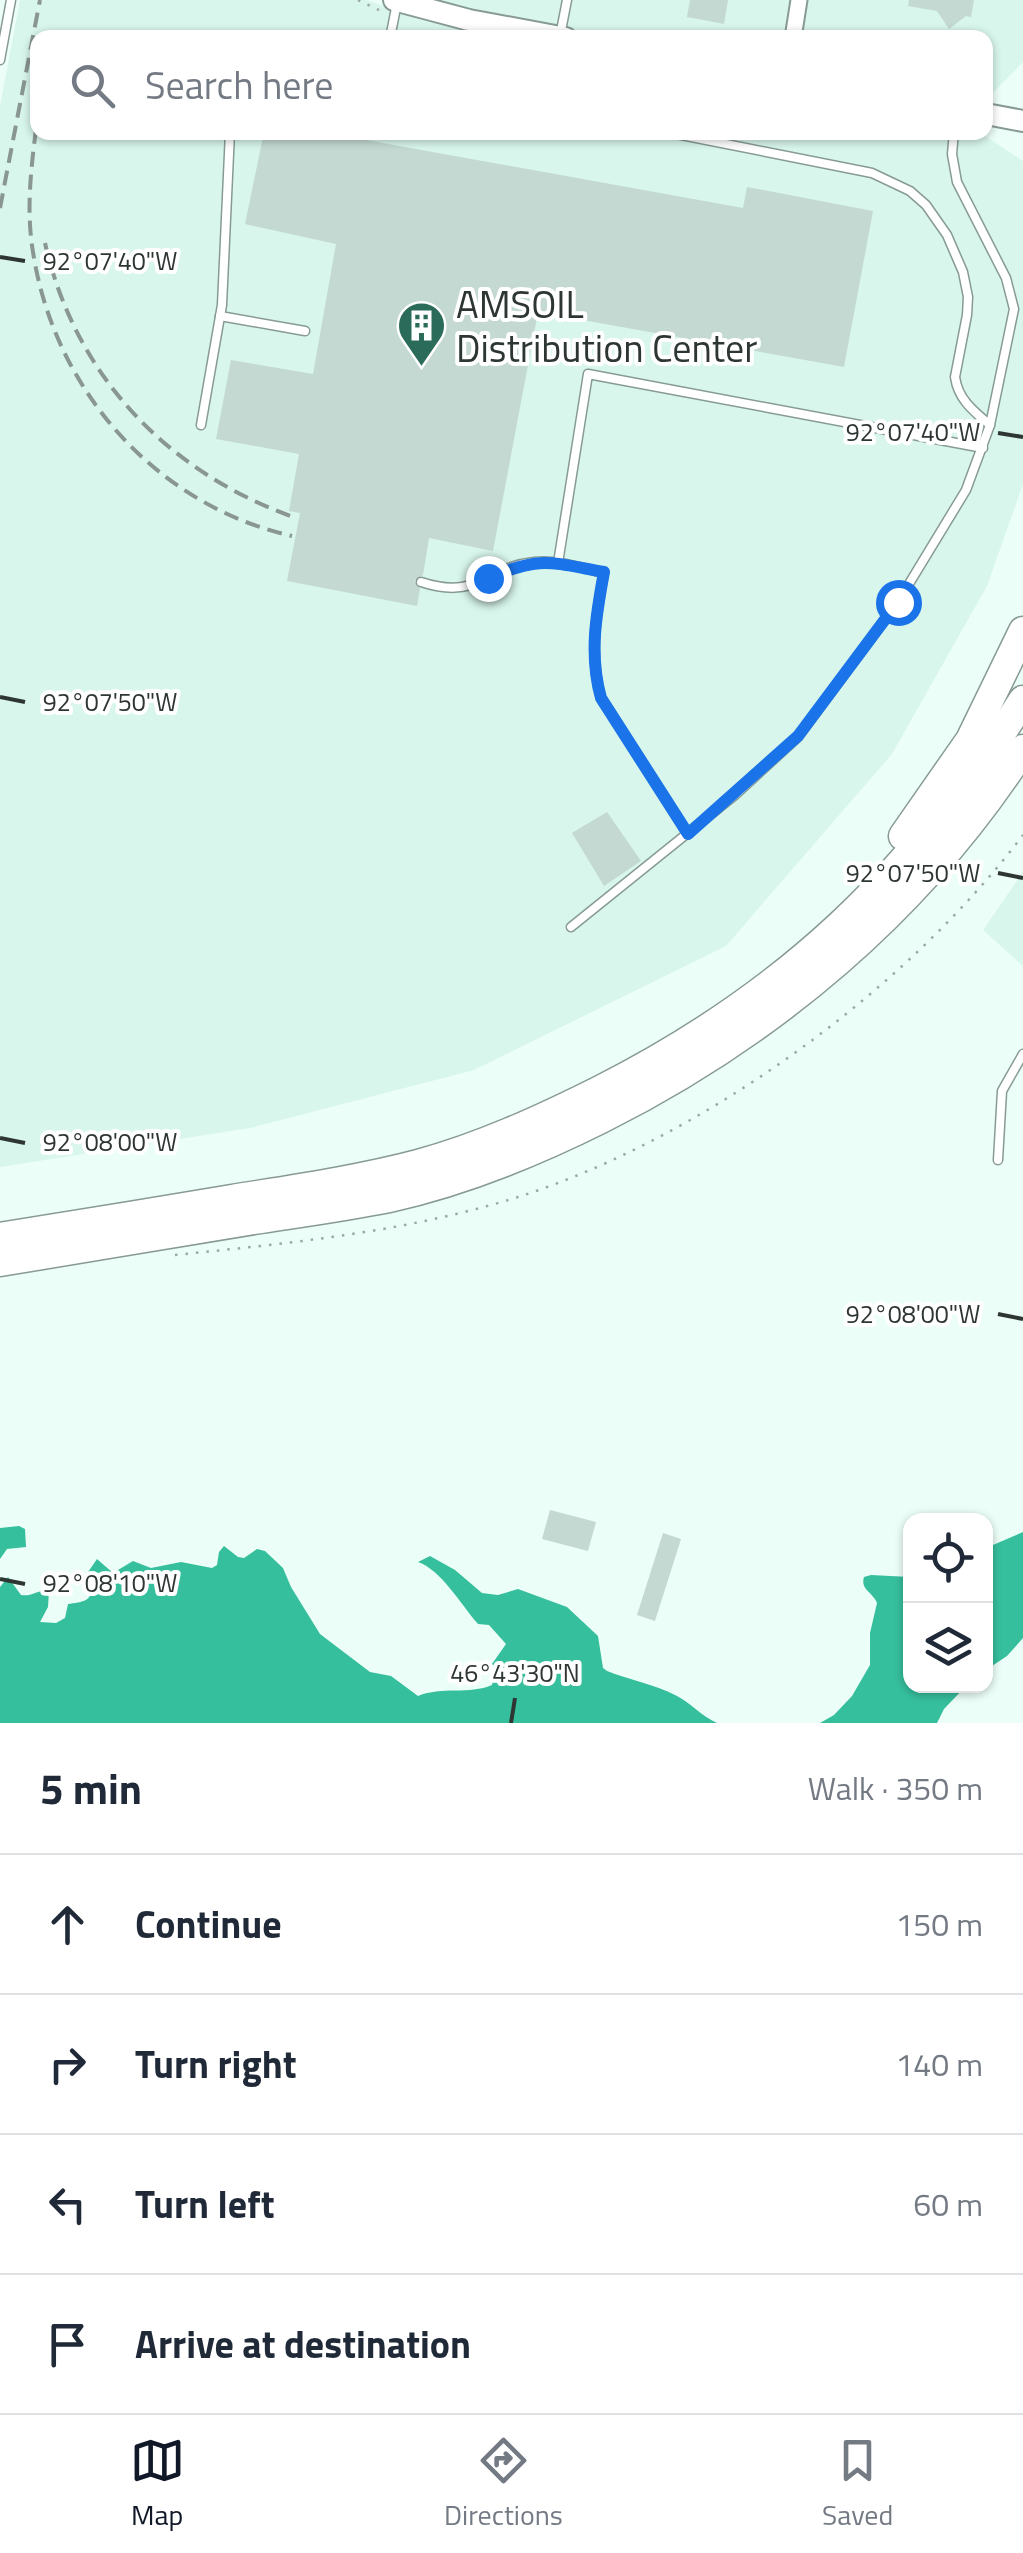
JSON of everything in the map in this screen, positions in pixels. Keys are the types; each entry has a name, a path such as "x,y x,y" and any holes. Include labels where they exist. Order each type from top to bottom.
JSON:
{"highway":[{"path":"624,1078 780,959 864,882 912,826 970,740 1023,631"},
{"path":"0,1238 308,1187 420,1163 510,1132 624,1078 738,1010 787,973 854,913 926,838 1023,700"},
{"path":"0,1262 390,1198 519,1156 622,1108 702,1064 756,1028 858,945 901,904 946,852 982,809 1023,749"}],"street":[{"path":"396,0 525,30"},
{"path":"794,30 800,0"},
{"path":"993,115 1023,121"}],"lane":[{"path":"0,60 11,0"},
{"path":"391,30 396,0"},
{"path":"565,30 567,0"},
{"path":"201,425 220,316 230,140"},
{"path":"705,140 872,174 910,191 926,205 947,235 963,272 968,296 956,388 990,425"},
{"path":"571,928 773,761 828,700 898,602 966,490 990,425 1014,309 1006,278 956,182 953,140"},
{"path":"220,316 305,331"},
{"path":"558,564 588,374 983,448"},
{"path":"421,582 461,589 522,564 558,564 604,572 593,647 601,698 688,834"},
{"path":"998,1160 1002,1091 1023,1054"}],"shaded area":[{"path":"20,0 367,0 421,20 470,30 30,30 30,140 991,140 1023,161 1023,484 987,586 892,754 726,946 474,1070 250,1128 0,1167 0,106"},
{"path":"424,0 1023,0 1023,62 993,93 993,30 576,30"},
{"path":"1023,872 1023,966 983,930"},
{"path":"0,1528 25,1529 26,1547 7,1549 0,1559"},
{"path":"1023,1532 1023,1638 993,1665 993,1603 993,1545"},
{"path":"224,1546 244,1558 257,1549 265,1551 283,1568 320,1634 370,1672 391,1676 418,1696 492,1685 496,1668 492,1664 506,1644 489,1625 478,1624 442,1580 418,1562 430,1556 455,1570 482,1593 498,1595 518,1589 567,1607 598,1636 603,1668 677,1696 717,1723 0,1723 0,1587 8,1577 21,1595 49,1591 48,1607 40,1622 56,1623 65,1618 68,1604 82,1602 91,1595 93,1585 86,1575 97,1559 113,1573 133,1561 151,1568 181,1562 212,1568"},
{"path":"864,1577 903,1577 903,1693 959,1693 937,1723 820,1723 852,1696 870,1665 870,1633 877,1603 865,1588"}],"building":[{"path":"690,0 728,0 724,24 687,17"},
{"path":"909,0 974,0 971,17 966,16 949,29 937,11 908,6"},
{"name":"AMSOIL Distribution Center","path":"262,140 366,140 743,208 747,187 873,211 844,367 538,312 493,551 429,538 423,575 414,581 420,589 417,606 287,581 300,513 289,511 299,454 216,439 231,360 313,374 336,244 245,224"},
{"path":"607,812 641,861 604,886 572,833"},
{"path":"550,1510 596,1522 588,1551 542,1539"},
{"path":"663,1533 681,1539 655,1621 637,1615"}],"railway":[{"path":"34,30 40,0"},
{"path":"0,208 30,52"},
{"path":"35,140 30,206 33,252 45,302 63,350 88,394 119,434 155,469 197,498 242,521 292,536"},
{"path":"45,243 59,291 79,336 104,377 134,414 207,475 296,518"}],"place":[{"name":"AMSOIL Distribution Center","path":"421,368"}],"route":[{"path":"488,578 538,561 604,572 593,647 601,698 688,834 798,736 898,602"}]}
